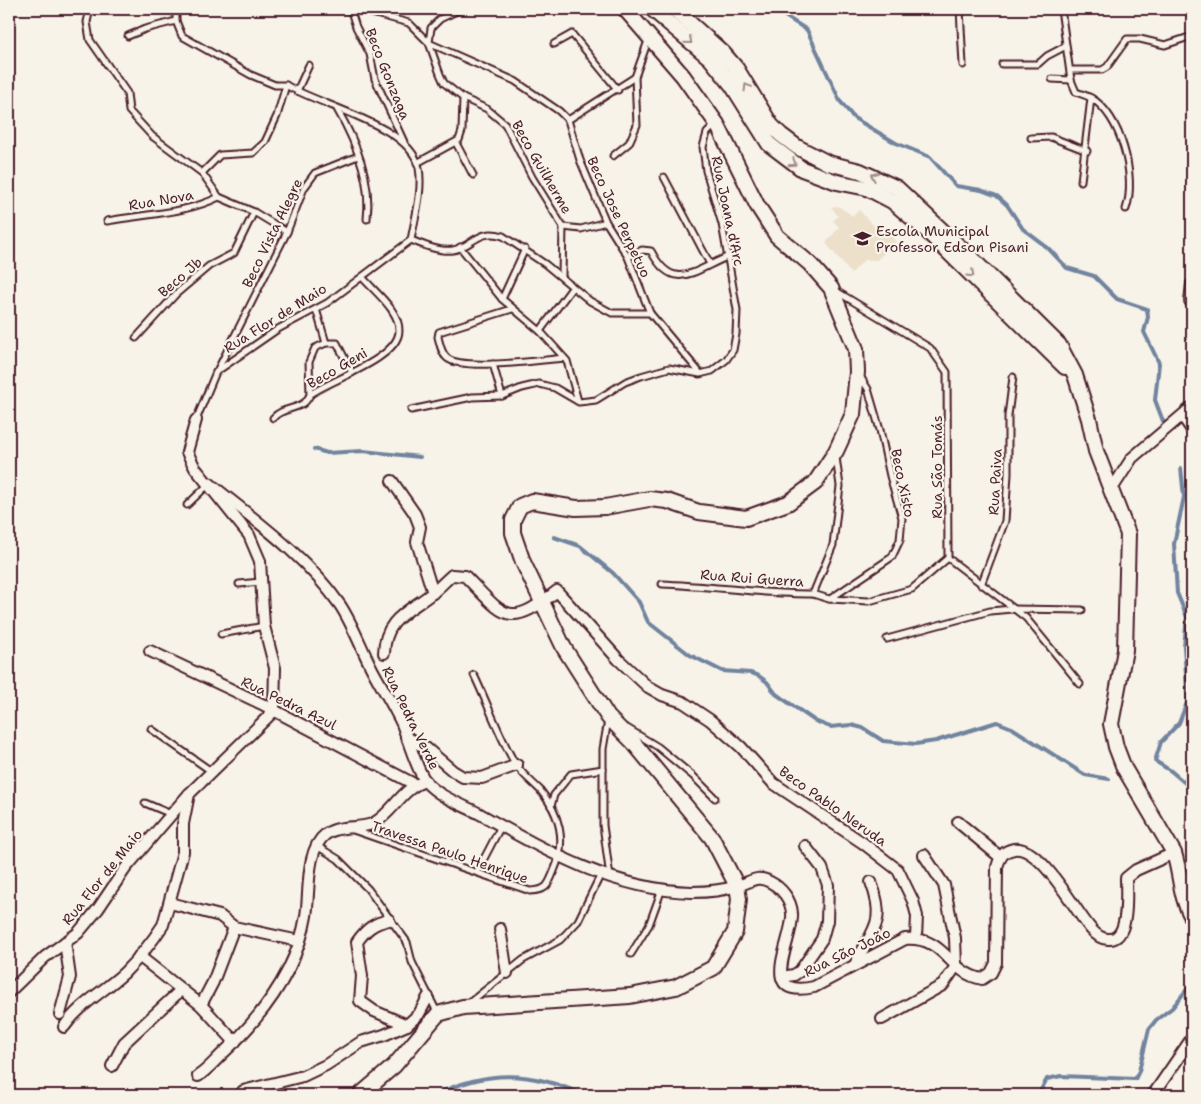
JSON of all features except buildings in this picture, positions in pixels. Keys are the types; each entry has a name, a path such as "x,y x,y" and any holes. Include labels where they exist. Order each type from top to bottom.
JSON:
{"street":[{"path":"360,1095 394,1066 438,1014 463,1007 630,996 676,987 713,968 734,932 739,899 737,886 712,838 633,742 608,717 564,648 544,602 523,562 513,533 513,520 520,506 525,502 576,508 605,507 649,499 667,501 699,512 746,518 788,503 815,483 836,451 853,414 857,372 856,349 831,288 810,264 777,236 757,206 716,124 683,76 625,9"},
{"path":"652,9 711,59 732,85 769,144 802,169 837,182 867,188 892,202 927,231 1055,349"},
{"path":"674,9 723,53 736,68 771,125 797,147 828,163 860,171 897,188 966,253 1055,349 1075,375 1089,419 1096,451 1128,534 1125,650 1111,724 1124,768 1174,853 1178,866 1181,892 1192,917"},
{"path":"1192,284 1190,300 1192,303"},
{"path":"1112,489 1132,458 1182,418 1192,407"},
{"path":"1182,418 1192,430"},
{"name":"Rua Flor de Maio","path":"9,992 45,957 78,933 98,909 125,869 171,814 274,711 275,668 264,626 260,561 249,535 195,468 187,452 196,420"},
{"path":"392,481 415,514 420,527 417,542 432,593"},
{"name":"Rua Pedra Verde","path":"209,483 293,551 341,606 426,781 446,796 560,858 606,876 662,888 694,892 737,886"},
{"path":"384,653 384,640 398,618 432,593 452,575 465,576 500,610 514,616 523,615 544,602"},
{"name":"Beco Pablo Neruda","path":"544,602 558,591 618,659 648,687 662,695 683,702 710,720 741,747 773,783 863,843 898,870 917,916 916,938"},
{"name":"Rua Pedra Azul","path":"150,651 274,711 414,784"},
{"path":"406,737 426,748 464,777 482,778 516,766"},
{"path":"198,1076 235,1042 280,986 299,941 306,917 309,879 316,845 326,834 344,827 373,824 414,784 426,781"},
{"path":"64,1028 79,1009 124,972 163,925 183,852 184,824 189,794"},
{"path":"958,822 1000,857"},
{"path":"782,977 794,975 800,971 822,939 827,921 828,886 822,868 805,846"},
{"path":"916,938 928,941 968,976 982,979 991,973 996,963 997,867 1000,857 1006,850 1017,848 1037,859 1056,880 1092,930 1102,939 1112,940 1119,936 1123,927 1126,909 1126,878 1136,870 1174,853"},
{"path":"882,1019 943,985 956,966 952,922 944,885 924,854"},
{"name":"Rua São João","path":"737,886 755,878 768,880 786,894 792,914 780,964 782,977 788,986 800,990 814,987 905,939 916,938"},
{"path":"855,965 878,920 879,905 871,882"},
{"path":"170,903 220,916 234,927 299,941"},
{"path":"389,920 378,922 365,930 357,942 362,976 360,1001 374,1011 407,1025"},
{"path":"201,1005 213,982 234,927"},
{"path":"500,929 507,973"},
{"path":"60,1014 70,977 65,942"},
{"path":"139,956 201,1005 235,1042"},
{"path":"112,1066 124,1043 181,990"},
{"path":"243,1091 303,1076 326,1065 361,1042 390,1033 407,1025 419,1014 428,997"},
{"path":"1153,1095 1192,1040"}],"lane":[{"path":"90,9 87,22 90,40 127,93 129,111 152,136 202,173 219,197 254,212 287,232"},
{"path":"176,9 176,21 182,36 251,75 275,85 286,85 390,132 405,144 417,163 420,185 411,240 440,249 454,250 481,236 496,234 525,249 562,276 572,288 612,313 650,313"},
{"path":"339,9 364,10 409,23 429,43 515,81 548,102 568,120 635,78"},
{"path":"429,43 431,28 440,19 461,9"},
{"path":"960,9 963,65"},
{"path":"1061,9 1071,80 1076,92 1091,98 1109,115 1125,152 1130,187 1126,209"},
{"name":"Beco Gonzaga","path":"352,11 356,27 370,54 375,79 405,144"},
{"path":"128,36 144,29 176,21"},
{"path":"554,44 572,34 618,90"},
{"path":"613,156 629,143 637,126 635,78 650,36"},
{"path":"1070,70 1102,70 1107,67 1127,39 1140,39 1165,45 1192,36"},
{"name":"Beco Guilherme","path":"429,43 444,83 463,98 487,109 505,124 532,177 563,227 562,276"},
{"path":"1002,64 1038,64 1047,56 1066,46"},
{"path":"297,91 309,65"},
{"path":"1052,79 1071,80"},
{"path":"202,173 220,156 253,153 265,142 277,116 286,85"},
{"path":"417,163 456,142 462,130 463,98"},
{"path":"1081,182 1087,151 1091,98"},
{"path":"336,108 358,156 367,182 368,219"},
{"name":"Beco Jose Perpetuo","path":"568,120 580,160 606,222 628,257 650,313 700,374"},
{"name":"Rua Joana d'Arc","path":"700,374 712,371 726,360 732,350 736,334 737,310 728,257 722,224 706,172 703,147 707,133 716,124"},
{"path":"1032,138 1051,137 1087,151"},
{"path":"456,142 473,175"},
{"name":"Beco Vista Alegre","path":"216,372 287,232 304,188 315,173 358,156"},
{"path":"664,177 710,264"},
{"name":"Rua Nova","path":"107,221 170,211 209,202 219,197"},
{"name":"Beco Jb","path":"136,338 176,294 209,266 234,254 254,212"},
{"path":"563,227 581,229 606,222"},
{"name":"Rua Flor de Maio","path":"196,420 216,372 250,347 363,278 411,240"},
{"path":"460,246 502,299 540,331 564,358 572,375 579,402"},
{"path":"502,299 525,249"},
{"path":"628,257 642,250 651,251 664,271 672,276 682,276 728,257"},
{"name":"Beco Geni","path":"273,418 280,411 303,404 310,395 367,366 397,340 399,330 394,314 363,278"},
{"path":"540,331 572,288"},
{"name":"Rua São Tomás","path":"831,288 930,348 947,372 948,558"},
{"path":"316,308 326,343"},
{"path":"512,309 439,332 438,337 447,358 454,362 493,364 564,358"},
{"path":"310,395 309,362 315,348 333,342 340,346 343,358 352,373"},
{"path":"493,364 502,396"},
{"path":"411,410 472,397 502,396 540,384 555,388 579,402 596,400 626,382 669,368 700,374"},
{"name":"Beco Xisto","path":"829,599 892,557 900,540 902,518 880,430 868,389 857,372"},
{"name":"Rua Paiva","path":"981,585 1005,521 1008,474 1008,416 1013,377"},
{"name":"Rua Rui Guerra","path":"662,584 716,586 772,594 813,594 833,545 840,486 836,451"},
{"path":"187,504 209,483"},
{"path":"813,594 829,599 869,601 912,589 948,558 1026,618 1080,684"},
{"path":"239,584 261,582"},
{"path":"887,639 990,611 1012,608 1082,610"},
{"path":"221,634 264,626"},
{"path":"474,675 516,766 551,806 558,817 561,832 560,858"},
{"path":"463,1007 523,960 560,940 578,920 606,876 603,824 603,749 608,717 658,747 694,776 715,798"},
{"path":"150,729 212,772"},
{"path":"551,806 554,795 570,774 603,769"},
{"path":"145,803 171,814"},
{"path":"477,872 501,826"},
{"name":"Travessa Paulo Henrique","path":"344,827 530,891 542,890 548,885 560,858"},
{"path":"316,845 338,859 368,889 407,942 412,962 438,1014"},
{"path":"631,954 648,925 662,888"}],"shaded area":[{"name":"Escola Municipal Professor Edson Pisani","path":"838,206 853,216 859,210 875,227 887,230 896,242 877,260 864,260 851,274 826,243 839,227 833,221 838,216 831,207"}],"waterway":[{"path":"774,9 807,30 840,101 854,118 896,143 930,157 956,186 981,190 997,196 1007,205 1023,229 1048,248 1067,268 1094,276 1117,299 1147,309 1148,317 1144,332 1159,363 1155,400 1163,421"},
{"path":"314,449 327,453 363,451 420,457"},
{"path":"1181,468 1184,497 1174,544 1177,593 1187,617 1184,647 1188,700 1179,723 1161,742 1155,761 1171,771 1192,789"},
{"path":"554,537 580,546 613,573 639,602 648,622 690,655 722,671 751,673 759,676 767,682 776,694 815,721 830,727 851,725 863,728 883,741 916,744 936,741 997,722 1012,728 1085,775 1109,779"},
{"path":"1038,1095 1047,1079 1061,1076 1135,1079 1139,1071 1149,1029 1156,1020 1172,1008 1192,983"},
{"path":"435,1095 473,1081 509,1076 546,1081 584,1095"}],"place":[{"name":"Escola Municipal Professor Edson Pisani","path":"862,239"}]}
